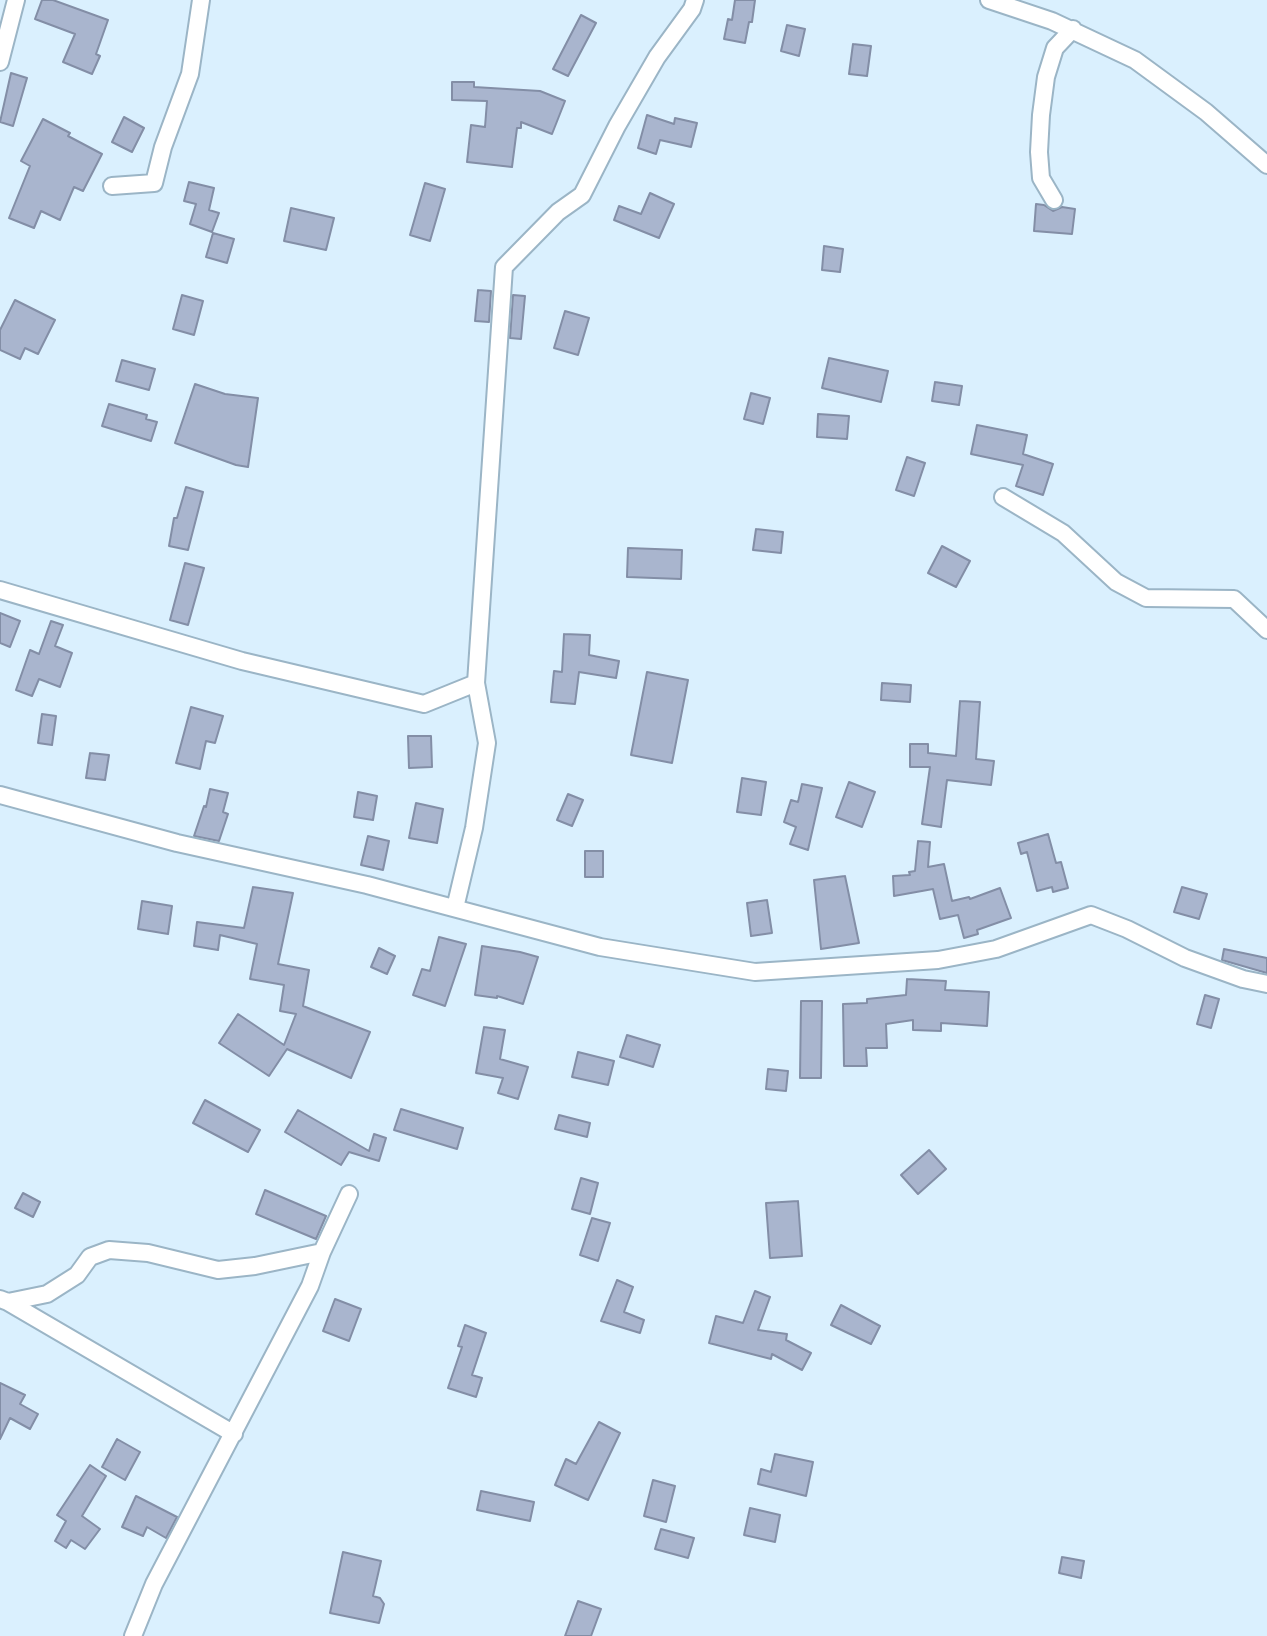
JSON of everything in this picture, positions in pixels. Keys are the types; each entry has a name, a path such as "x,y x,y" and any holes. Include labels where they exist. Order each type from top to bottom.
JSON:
{"street":[{"path":"0,62 16,0"},
{"path":"112,186 154,183 163,147 190,74 201,0"},
{"path":"455,908 474,828 487,743 476,683 504,267 558,212 582,195 630,103 695,0"},
{"path":"989,0 1073,29 1135,60 1206,112 1267,165"},
{"path":"1054,200 1041,178 1041,115 1046,77 1055,48 1073,29"},
{"path":"1003,497 1063,533 1116,582 1146,598 1234,599 1267,630"},
{"path":"0,590 242,661 424,704 476,683"},
{"path":"0,795 177,843 367,885 600,947 755,972 938,960 996,949 1091,915 1185,958 1243,979 1267,984"},
{"path":"133,1636 154,1584 310,1286 349,1194"},
{"path":"4,1300 47,1294 77,1275 90,1257 109,1250 148,1253 218,1270 322,1252"},
{"path":"4,1300 234,1434"}],"building":[{"path":"42,0 53,0 108,20 96,54 100,56 92,74 63,62 75,34 35,19"},
{"path":"735,0 755,0 745,43 724,39 728,19 732,20"},
{"path":"581,15 596,23 568,76 553,69"},
{"path":"787,25 805,29 799,56 781,51"},
{"path":"853,44 871,46 867,76 849,74"},
{"path":"11,73 27,78 13,126 0,122"},
{"path":"452,82 474,82 474,87 540,91 565,101 552,134 521,122 521,128 517,128 512,167 467,162 471,125 485,127 487,101 452,100"},
{"path":"647,115 674,124 675,118 697,123 691,147 660,140 656,154 638,148"},
{"path":"124,117 144,128 132,152 112,142"},
{"path":"43,119 102,154 83,191 74,187 60,220 41,211 34,228 9,218 30,166 21,161"},
{"path":"189,182 214,188 209,210 219,213 212,232 190,224 196,204 184,201"},
{"path":"425,183 445,189 430,241 410,235"},
{"path":"650,193 674,204 659,238 614,220 619,206 641,214"},
{"path":"1036,204 1053,211 1062,207 1075,209 1072,234 1034,231"},
{"path":"291,208 334,218 326,250 284,241"},
{"path":"213,233 234,239 227,263 206,257"},
{"path":"824,246 843,249 840,272 822,270"},
{"path":"478,290 491,291 489,322 475,321"},
{"path":"182,295 203,301 194,335 173,329"},
{"path":"513,295 525,296 521,339 510,338"},
{"path":"15,300 55,320 38,354 25,348 20,359 0,350 0,330"},
{"path":"565,311 589,318 578,355 554,348"},
{"path":"829,358 888,371 881,402 822,388"},
{"path":"122,360 155,369 149,390 116,381"},
{"path":"935,382 962,386 959,405 932,401"},
{"path":"195,384 225,394 258,398 248,467 175,443"},
{"path":"751,393 770,398 763,424 744,419"},
{"path":"109,404 147,415 146,419 157,422 151,441 102,426"},
{"path":"818,414 849,416 847,439 817,437"},
{"path":"977,425 1027,435 1023,454 1053,464 1043,495 1016,486 1023,465 971,454"},
{"path":"907,457 925,463 914,496 896,490"},
{"path":"186,487 203,492 188,550 169,546 174,518 177,518"},
{"path":"756,529 783,532 781,553 753,550"},
{"path":"942,546 970,561 956,587 928,573"},
{"path":"628,548 682,550 681,579 627,577"},
{"path":"185,563 204,568 188,625 170,620"},
{"path":"0,613 20,621 10,647 0,643"},
{"path":"51,621 63,625 55,646 72,653 60,687 39,679 32,696 16,690 30,650 39,654"},
{"path":"564,634 590,635 589,655 619,661 616,678 579,672 575,704 551,702 554,671 562,672"},
{"path":"647,672 688,680 672,763 631,755"},
{"path":"882,683 911,685 910,702 881,700"},
{"path":"960,701 980,702 976,759 994,761 991,785 947,780 941,827 922,824 930,767 910,767 910,744 928,744 928,753 956,756"},
{"path":"191,707 223,716 215,743 206,741 200,769 176,763"},
{"path":"42,714 56,716 52,745 38,743"},
{"path":"408,736 431,736 432,767 409,768"},
{"path":"90,753 109,755 105,780 86,778"},
{"path":"742,778 766,782 761,815 737,812"},
{"path":"849,782 875,792 862,827 836,817"},
{"path":"802,784 822,788 808,850 790,844 796,827 784,822 791,800 798,802"},
{"path":"210,789 228,793 223,812 228,814 219,841 194,836"},
{"path":"358,792 377,796 373,820 354,817"},
{"path":"568,794 583,800 572,826 557,820"},
{"path":"416,803 443,809 437,843 409,838"},
{"path":"1048,834 1056,863 1061,862 1068,888 1053,892 1052,887 1037,891 1027,852 1021,854 1018,843"},
{"path":"368,836 389,841 383,870 361,865"},
{"path":"918,841 930,842 928,867 944,864 952,901 970,899 1000,888 1011,918 964,938 958,915 940,919 933,889 894,896 893,876 910,875 909,872 915,871"},
{"path":"585,851 603,851 603,877 585,877"},
{"path":"845,876 859,943 821,949 814,880"},
{"path":"253,887 293,893 278,964 309,970 303,1006 370,1032 351,1078 287,1049 269,1076 219,1043 238,1014 284,1045 296,1014 280,1011 284,985 250,979 257,944 220,935 218,950 194,946 197,922 244,928"},
{"path":"1182,887 1207,894 1199,919 1174,912"},
{"path":"767,900 772,933 751,936 747,903"},
{"path":"142,901 172,906 168,934 138,929"},
{"path":"439,937 466,944 445,1006 413,995 422,969 430,971"},
{"path":"482,946 538,957 523,1004 497,996 475,995"},
{"path":"379,948 395,956 387,974 371,967"},
{"path":"1224,949 1267,958 1267,973 1222,960"},
{"path":"907,979 946,981 945,990 989,992 987,1026 941,1023 941,1031 913,1030 913,1020 886,1024 887,1048 866,1048 867,1066 844,1066 843,1004 867,1003 867,999 906,995"},
{"path":"1205,995 1219,999 1211,1028 1197,1024"},
{"path":"801,1001 822,1001 821,1078 800,1078"},
{"path":"484,1027 505,1030 500,1059 528,1067 518,1099 498,1093 503,1078 476,1073"},
{"path":"627,1035 660,1045 653,1067 620,1057"},
{"path":"578,1052 614,1061 608,1085 572,1077"},
{"path":"768,1069 788,1071 786,1091 766,1089"},
{"path":"205,1100 260,1130 248,1152 193,1123"},
{"path":"401,1109 463,1128 457,1149 394,1130"},
{"path":"298,1110 369,1151 374,1134 386,1138 379,1161 349,1152 341,1165 285,1132"},
{"path":"559,1115 590,1123 587,1137 555,1129"},
{"path":"929,1150 946,1169 918,1194 901,1175"},
{"path":"581,1178 598,1183 590,1214 572,1209"},
{"path":"265,1190 326,1216 316,1239 256,1214"},
{"path":"23,1193 40,1202 33,1217 15,1208"},
{"path":"798,1201 802,1256 770,1258 766,1203"},
{"path":"592,1218 610,1223 598,1261 580,1255"},
{"path":"617,1280 633,1287 624,1312 644,1320 640,1333 601,1321"},
{"path":"755,1291 770,1297 758,1330 787,1334 786,1340 811,1353 802,1370 772,1354 771,1359 709,1343 716,1316 743,1323"},
{"path":"335,1299 361,1309 349,1341 323,1331"},
{"path":"841,1305 880,1326 871,1344 831,1325"},
{"path":"465,1325 486,1333 472,1375 482,1378 476,1397 448,1388 462,1347 458,1346"},
{"path":"0,1383 25,1395 20,1404 38,1414 30,1429 10,1418 0,1439"},
{"path":"599,1422 620,1433 588,1500 555,1485 566,1459 576,1464"},
{"path":"117,1439 140,1452 125,1480 102,1467"},
{"path":"775,1454 813,1462 806,1496 758,1484 761,1469 771,1472"},
{"path":"90,1465 106,1476 82,1516 100,1529 85,1549 71,1540 66,1548 55,1541 66,1521 57,1515"},
{"path":"653,1480 675,1486 666,1522 644,1516"},
{"path":"481,1491 534,1502 530,1521 477,1510"},
{"path":"136,1496 177,1517 166,1538 147,1527 143,1536 122,1527"},
{"path":"750,1508 780,1515 775,1542 744,1535"},
{"path":"661,1529 694,1538 688,1558 655,1549"},
{"path":"343,1552 381,1561 373,1596 380,1598 384,1604 379,1623 330,1613"},
{"path":"1062,1557 1084,1561 1081,1578 1059,1573"},
{"path":"578,1601 601,1609 591,1636 565,1636"}]}
